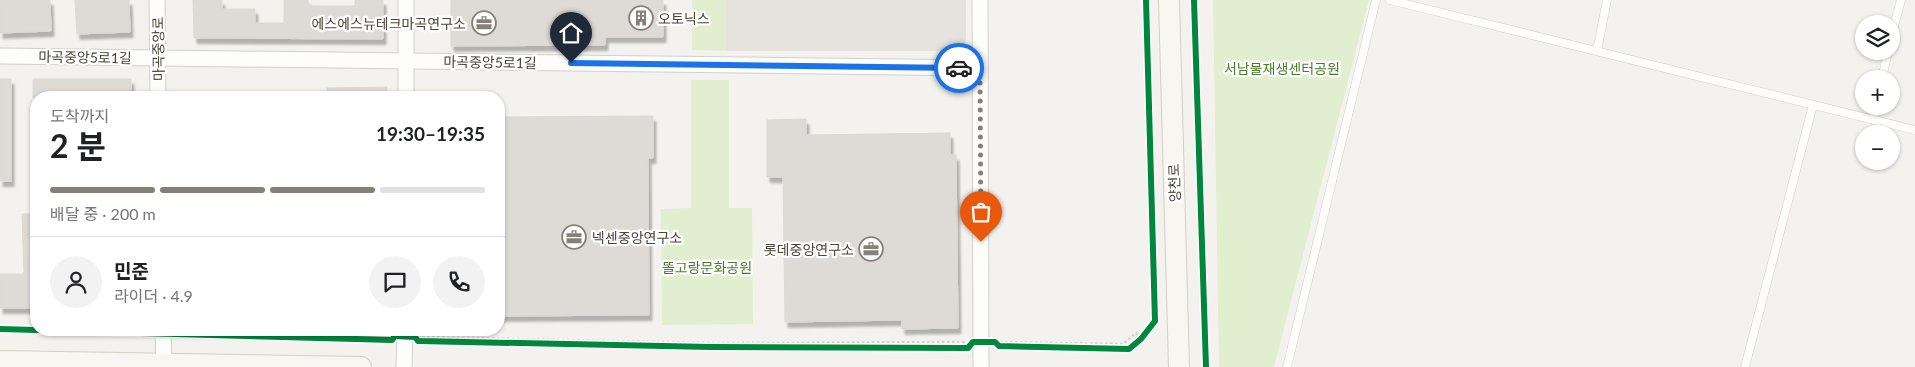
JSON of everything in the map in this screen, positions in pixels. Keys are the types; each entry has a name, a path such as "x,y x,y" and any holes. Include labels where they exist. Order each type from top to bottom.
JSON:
{"main road":[{"name":"양천로","path":"1169,0 1179,367"},
{"path":"0,362 164,366 361,367"}],"street":[{"name":"마곡중앙로","path":"157,0 158,91"},
{"path":"406,0 406,91"},
{"path":"980,0 983,342 981,367"},
{"name":"마곡중앙5로1길","path":"0,56 980,68"},
{"path":"163,336 164,366"},
{"path":"404,367 408,336"}],"lane":[{"path":"1287,367 1376,0"},
{"path":"1390,0 1813,105 1873,118 1915,130"},
{"path":"1597,51 1607,0"},
{"path":"1897,15 1901,0"},
{"path":"1744,367 1813,105"}],"path":[{"path":"411,336 418,341 433,339 711,348 968,348 983,342 999,346 1129,349 1144,336 1148,345"}],"green space":[{"path":"692,0 726,0 726,51 692,50"},
{"name":"서남물재생센터공원","path":"1213,0 1369,0 1274,367 1219,367"},
{"name":"똘고랑문화공원","path":"691,80 729,80 729,208 752,208 753,324 662,325 661,209 691,208"}],"shaded area":[{"path":"726,0 966,0 966,42 956,51 726,51"}],"building":[{"path":"0,0 50,0 51,31 0,33"},
{"path":"75,0 129,0 130,32 77,34"},
{"path":"193,0 222,0 222,9 255,9 255,23 284,23 284,0 308,0 308,6 355,6 355,0 383,0 383,39 194,38"},
{"path":"451,0 663,0 663,37 605,37 605,45 451,46"},
{"path":"0,79 11,79 11,181 0,181"},
{"path":"33,79 131,79 131,91 33,91"},
{"path":"387,87 387,91 327,91 327,88"},
{"name":"넥센중앙연구소","path":"653,116 653,158 648,158 649,315 505,316 505,117"},
{"name":"롯데중앙연구소","path":"806,119 806,135 950,133 950,155 956,155 958,328 902,329 902,320 785,322 783,177 767,177 767,120"},
{"path":"22,214 30,214 30,308 0,308 0,274 24,274"}],"cycle path":[{"path":"395,336 415,337 418,341 711,347 968,348 973,342 995,342 999,346 1129,349 1141,339 1155,321 1146,0"},
{"path":"1194,0 1206,367"},
{"path":"0,329 30,330"},
{"path":"249,336 392,340 395,336"}],"way so far":[{"path":"959,68 980,68 981,242"}],"place":[{"name":"오토닉스","path":"641,18"},
{"name":"에스에스뉴테크마곡연구소","path":"484,23"},
{"name":"넥센중앙연구소","path":"574,237"},
{"name":"롯데중앙연구소","path":"871,249"}],"route":[{"path":"571,63 959,68"}]}
